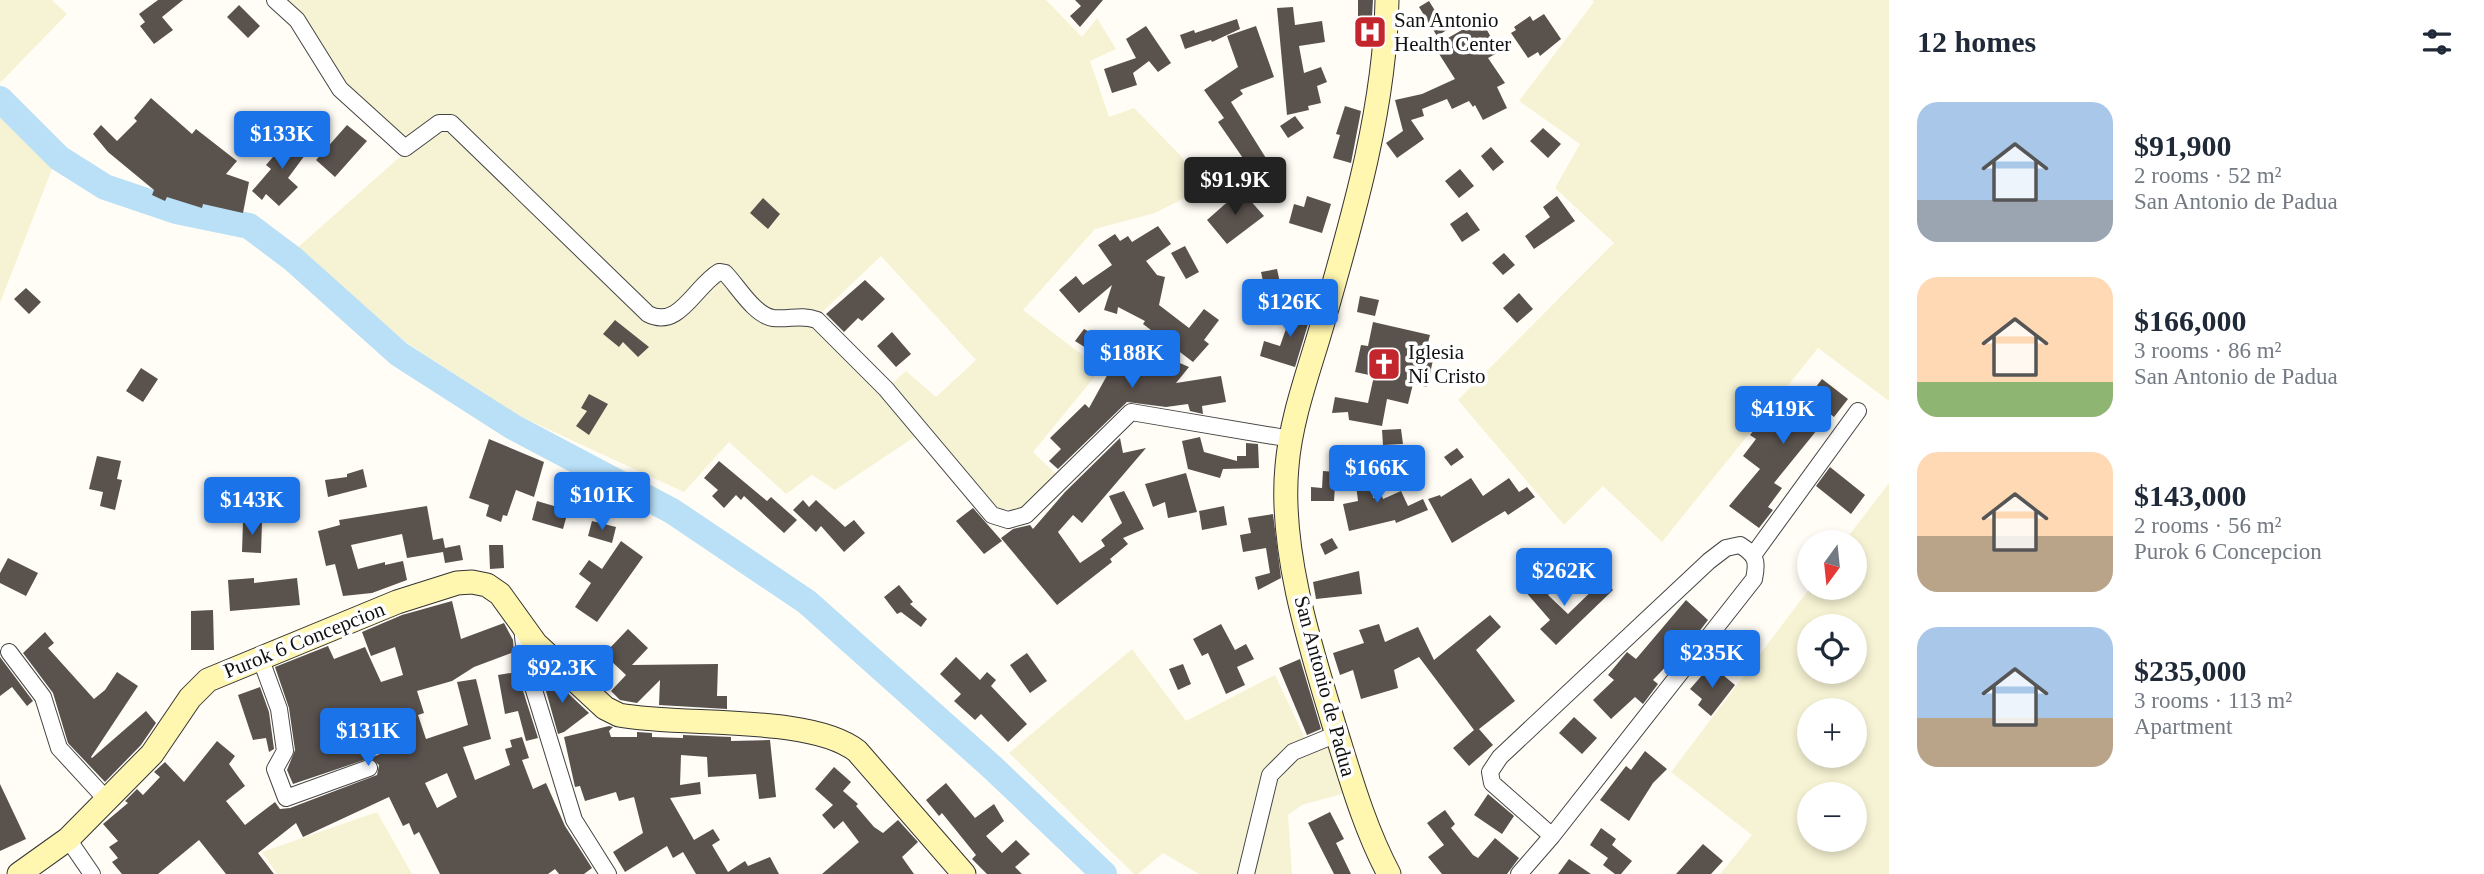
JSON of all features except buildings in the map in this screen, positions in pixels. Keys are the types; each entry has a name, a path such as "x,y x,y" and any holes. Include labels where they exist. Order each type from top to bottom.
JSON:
{"street":[{"path":"275,0 297,20 340,89 405,148 439,123 451,123 648,314 661,318 674,316 719,272 725,273 764,315 774,318 803,315 817,320 886,389 992,516 1008,520 1026,515 1131,412 1291,439"},
{"name":"San Antonio de Padua","path":"1387,0 1377,101 1358,191 1291,439 1286,467 1289,532 1308,638 1353,791 1390,874"},
{"path":"1754,554 1858,411"},
{"path":"1519,874 1552,836 1754,579 1754,554 1740,545 1726,548 1709,561 1500,757 1490,772 1492,783 1552,836"},
{"name":"Purok 6 Concepcion","path":"19,874 68,839 152,754 190,698 208,680 397,602 457,583 487,585 500,594 522,628"},
{"path":"522,628 526,664 573,820 608,874"},
{"path":"522,628 606,708 619,715 775,727 845,742 857,751 964,874"},
{"path":"9,652 43,697 59,748 105,799"},
{"path":"261,657 279,709 285,751 275,769 286,798 369,768"},
{"path":"1246,874 1270,775 1293,752 1337,734"},
{"path":"68,839 92,874"}],"shaded area":[{"path":"0,0 52,0 67,14 0,83"},
{"path":"284,0 1046,0 1082,37 1097,18 1116,49 1090,61 1109,117 1134,108 1182,157 1198,191 1155,213 1095,229 1023,310 1101,369 1033,452 1061,479 1030,510 999,509 889,386 906,371 936,397 976,360 881,256 817,317 766,311 726,269 672,313 655,313 449,116 438,118 406,143 343,85"},
{"path":"1592,0 1889,0 1889,401 1818,348 1662,542 1603,486 1564,525 1458,400 1614,243 1555,188 1580,144 1519,101 1594,2"},
{"path":"0,111 54,164 0,303"},
{"path":"448,129 654,322 720,279 762,319 814,324 843,349 916,436 835,490 812,475 786,494 729,442 684,492 517,415 407,343 296,249 402,155 435,130"},
{"path":"1889,483 1889,874 1720,874 1752,835 1671,772 1801,600 1867,600 1867,530 1853,530"},
{"path":"1132,649 1186,721 1275,675 1305,738 1331,730 1349,792 1302,805 1288,815 1292,874 1199,874 1163,853 1138,874 1134,874 1009,753"},
{"path":"377,812 412,874 277,874 262,852"}],"waterway":[{"path":"0,99 59,158 105,187 176,211 249,226 293,259 399,354 513,427 672,511 807,602 993,768 1104,874"}],"place":[{"name":"San Antonio Health Center","path":"1370,32"},
{"name":"Iglesia Ni Cristo","path":"1384,364"}]}
